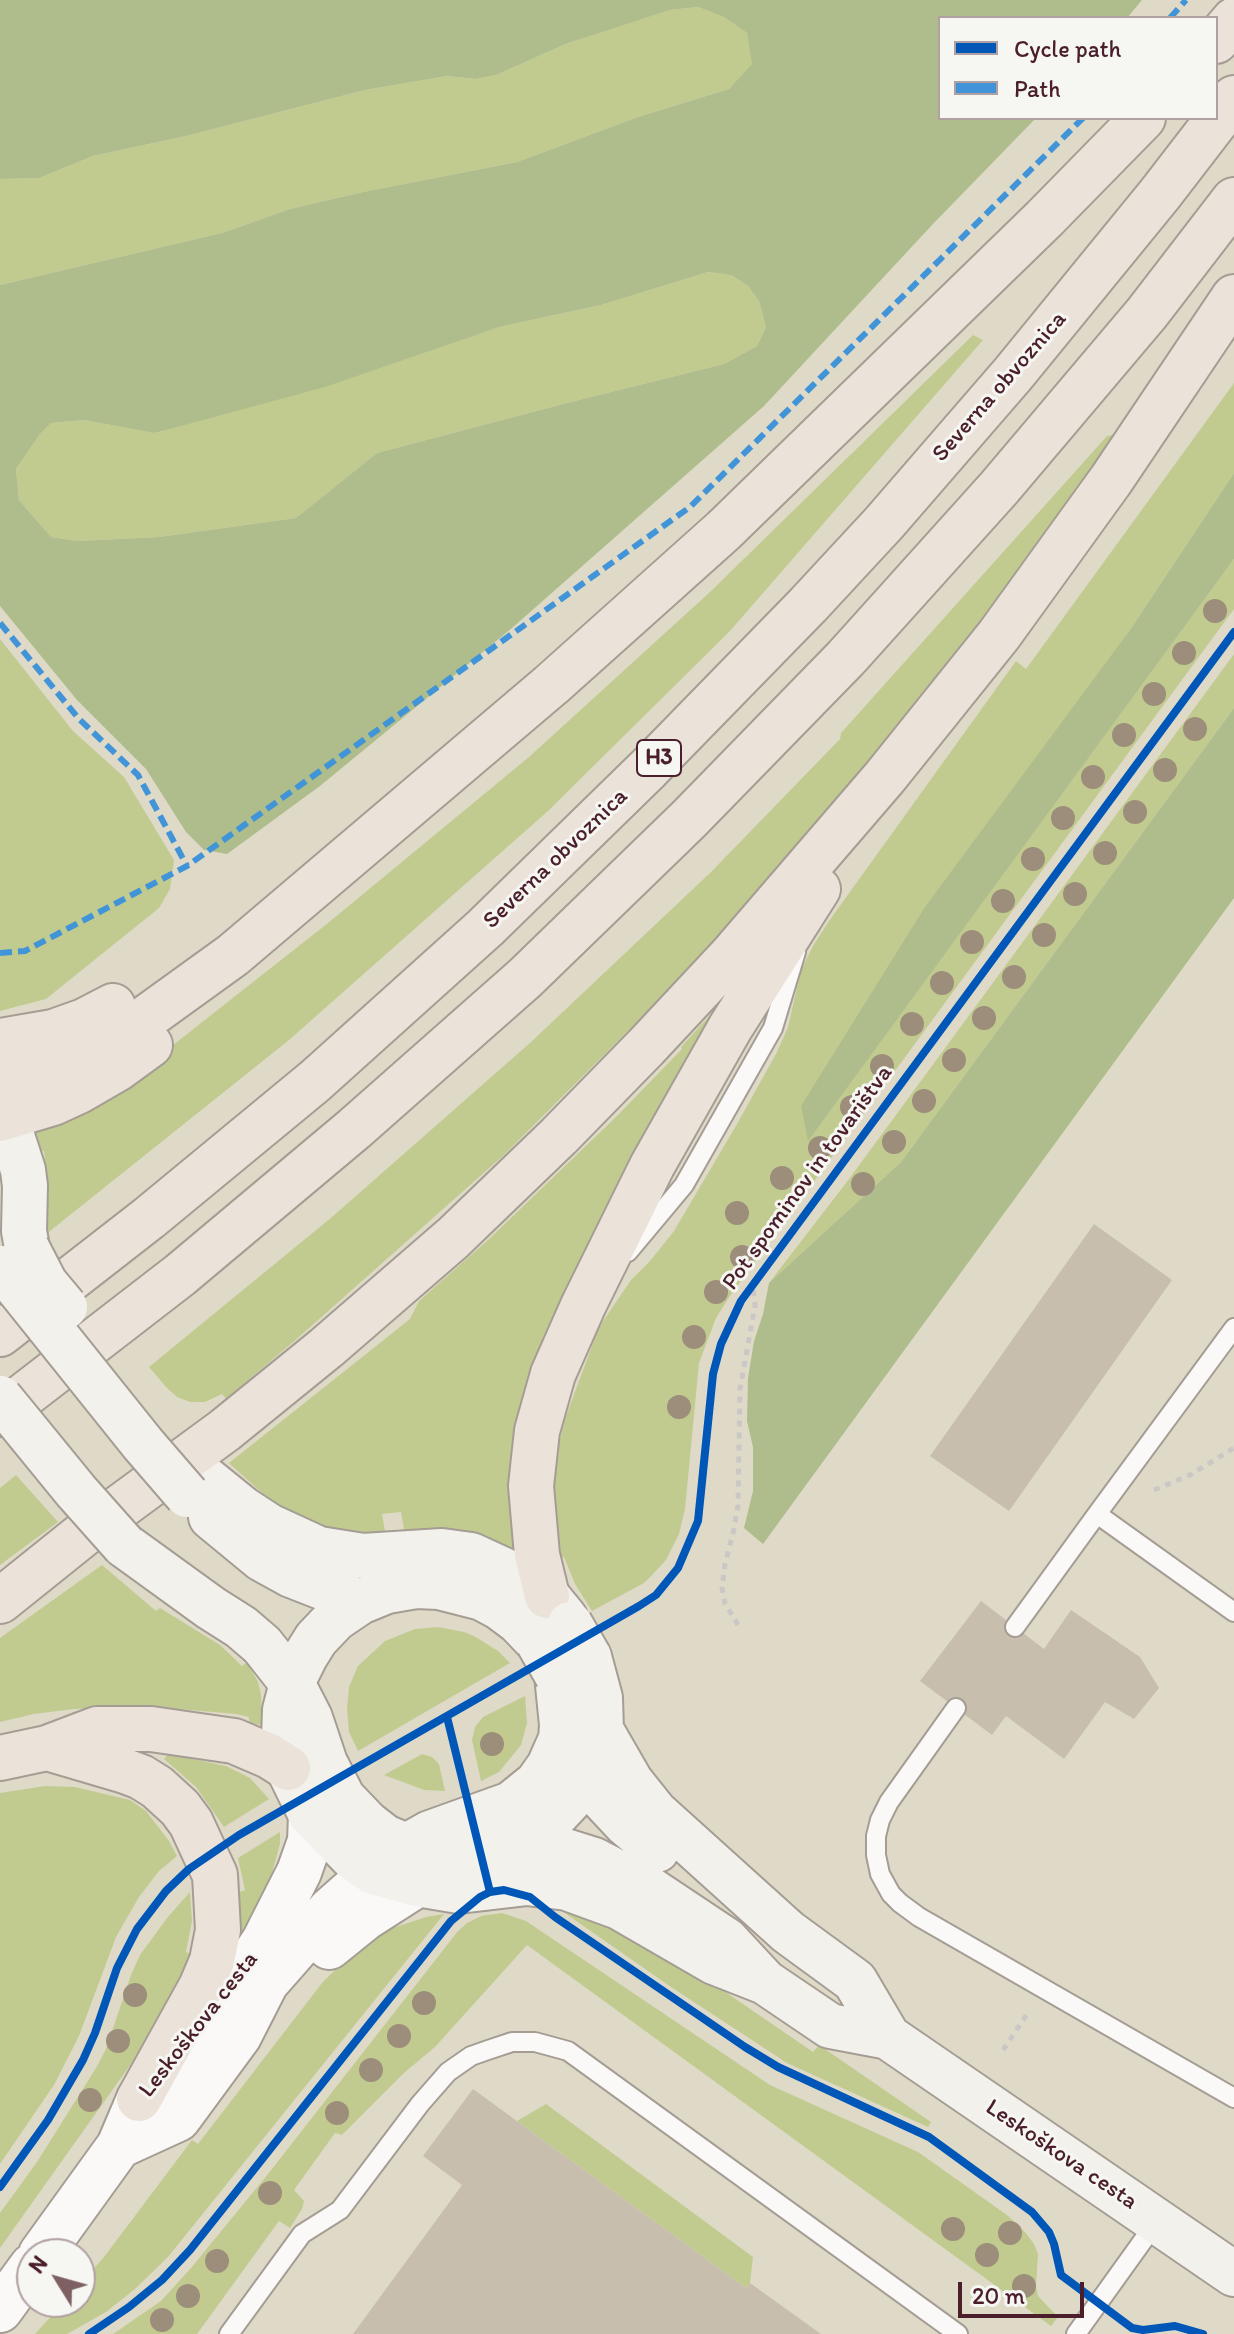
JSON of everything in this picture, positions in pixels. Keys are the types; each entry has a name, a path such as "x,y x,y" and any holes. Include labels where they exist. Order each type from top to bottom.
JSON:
{"highway":[{"path":"1218,39 1234,20"},
{"name":"Severna obvoznica","path":"1218,118 1234,98"},
{"path":"0,1079 63,1062 105,1043 143,1020 233,955 551,685 724,530 1044,219 1141,120"},
{"name":"Severna obvoznica","path":"0,1334 149,1218 315,1081 485,928 658,759 836,574 1003,386 1087,286 1217,120"},
{"path":"0,1414 180,1275 354,1129 525,978 689,819 846,658 999,488 1147,313 1234,200"},
{"path":"0,1601 86,1532 225,1430 326,1348 453,1238 646,1047 731,956 885,777 999,635 1111,480 1234,297"},
{"path":"561,1642 537,1555 531,1486 537,1431 553,1374 652,1166 730,1028 885,777"},
{"path":"0,1041 53,1032 84,1021 137,992 233,955"},
{"path":"0,1118 66,1097 146,1050 233,955"},
{"path":"0,1758 47,1748 97,1729 151,1729 234,1741 269,1756 312,1785"},
{"path":"47,1748 141,1777 157,1787 180,1808 208,1858 218,1930 212,1961 201,1987 139,2099"}],"main road":[{"path":"0,1118 13,1139 25,1186 24,1231 10,1261"},
{"path":"10,1261 100,1380 196,1487 235,1538 262,1559 291,1575 360,1602"},
{"path":"10,1261 45,1283 173,1442 196,1487 319,1549 363,1556 442,1551 471,1555 521,1578 561,1642"},
{"path":"0,1398 124,1545 158,1572 241,1627 262,1645 292,1683"},
{"name":"Leskoškova cesta","path":"888,2037 855,1981 788,1932 655,1812 631,1782 581,1734 562,1725 561,1642 519,1622 482,1598 416,1586 387,1591 360,1602 335,1619 316,1639 292,1683 285,1710 284,1739 353,1858 399,1867 486,1852 559,1849 594,1860 651,1890 726,1940 765,1982 830,2026 888,2037 1234,2274"},
{"name":"Leskoškova cesta","path":"399,1867 430,1833 486,1852 553,1818 583,1778 581,1734"},
{"name":"Leskoškova cesta","path":"486,1852 511,1804 537,1783 549,1766 581,1734"},
{"name":"Leskoškova cesta","path":"583,1778 626,1824 691,1878 788,1932"}],"street":[{"name":"Leskoškova cesta","path":"53,2238 119,2146 139,2099 232,1989 264,1941 299,1872 310,1841 312,1785"},
{"name":"Leskoškova cesta","path":"119,2146 178,2119 239,2036 266,1983 330,1910 399,1867"},
{"path":"0,2310 16,2288"}],"lane":[{"path":"1015,1627 1234,1328"},
{"path":"1097,1514 1234,1612"},
{"path":"956,1708 884,1810 876,1836 877,1865 891,1894 908,1911 1234,2098"},
{"path":"229,2334 302,2234 340,2210 448,2072 471,2056 512,2042 535,2042 568,2051 958,2334"},
{"path":"1076,2334 1157,2221"}],"path":[{"path":"738,1625 725,1603 722,1577 738,1505 740,1389 755,1306 753,1286"},
{"path":"1097,1514 1190,1475 1234,1448"},
{"path":"1003,2050 1044,1989"}],"green space":[{"path":"0,0 1142,0 1129,16 938,16 938,120 1034,120 764,406 512,628 320,786 227,854 204,850 186,832 146,769 77,700 0,606 0,285 222,233 290,209 517,162 638,117 729,89 752,64 747,33 724,17 698,7 670,10 568,43 496,75 475,79 447,76 365,90 186,136 93,156 39,178 0,179","holes":["708,272 731,275 747,285 759,301 766,327 757,346 724,364 377,453 296,518 159,537 78,541 51,537 19,500 16,469 51,423 84,420 155,433 325,387 499,327 601,305"]},
{"path":"698,7 724,17 747,33 753,64 729,89 638,117 517,162 290,209 222,233 0,285 0,179 39,178 93,156 186,136 365,90 447,76 474,79 496,75 603,31 670,10"},
{"path":"708,272 731,275 747,285 759,301 766,327 757,346 724,364 377,453 296,518 159,537 78,541 51,537 19,500 16,469 51,423 84,420 156,433 499,327 601,305"},
{"path":"973,335 983,340 730,631 548,811 289,1040 45,1235 48,1183 44,1151 37,1152 30,1130 154,1060 328,923 529,757 710,592"},
{"path":"1234,383 1234,473 1130,630 808,1140 1234,559 1234,609 732,1293 716,1318 699,1363 685,1509 679,1534 666,1560 644,1583 592,1611 575,1584 564,1557 557,1560 553,1492 555,1460 565,1419 599,1327 631,1280 674,1231 737,1124 777,1052 788,1027 801,970 829,921 1016,661 1026,669"},
{"path":"1112,435 1115,439 991,613 924,698 729,926 659,1000 505,1154 226,1399 222,1394 205,1402 190,1402 177,1397 166,1387 149,1367 332,1217 531,1042 711,872 840,739 841,733 1107,436"},
{"path":"1234,473 1234,559 808,1141 801,1106 925,907 1130,630"},
{"path":"0,639 73,731 124,777 174,860 170,889 159,908 46,999 0,1011"},
{"path":"1234,654 1234,708 901,1162 769,1283 849,1179"},
{"path":"1234,708 1234,898 763,1544 744,1528 753,1491 753,1447 747,1421 748,1378 769,1283 901,1162"},
{"path":"712,1013 715,1014 511,1493 516,1554 399,1537 399,1531 404,1529 401,1512 382,1514 385,1531 370,1534 311,1524 273,1503 229,1463 410,1319 419,1301 488,1240 617,1116"},
{"path":"16,1475 58,1522 0,1565 0,1488"},
{"path":"102,1565 156,1611 160,1608 220,1645 242,1666 247,1662 258,1682 262,1725 249,1723 249,1717 237,1714 154,1707 74,1709 0,1722 0,1638"},
{"path":"438,1627 474,1636 498,1651 510,1663 358,1751 349,1732 347,1709 349,1687 358,1666 385,1641 415,1629"},
{"path":"525,1696 527,1723 521,1745 499,1772 481,1781 472,1740 475,1727 483,1717"},
{"path":"168,1754 226,1766 250,1778 269,1799 224,1827 196,1787 164,1759"},
{"path":"422,1754 432,1757 439,1764 445,1791 424,1790 384,1775"},
{"path":"45,1786 75,1787 130,1800 146,1811 177,1856 159,1871 139,1897 116,1937 79,2036 54,2085 0,2164 0,1793"},
{"path":"280,1832 272,1873 278,1876 241,1937 239,1892 245,1890 238,1858"},
{"path":"190,1892 192,1921 186,1952 194,1956 158,2026 0,2248 0,2213 37,2162 96,2068 106,2049 140,1955"},
{"path":"559,1909 599,1921 705,1978 813,2052 819,2045 931,2122 928,2127 787,2063"},
{"path":"502,1913 526,1921 770,2085 918,2152 1007,2215 1034,2244 1038,2254 1038,2296 1058,2317 1051,2326 527,1945 435,2047 405,2072 342,2135 335,2133 294,2190 304,2201 290,2228 279,2221 197,2334 113,2334 161,2301 191,2268 458,1931 481,1916"},
{"path":"444,1914 168,2257 135,2289 96,2318 96,2266 192,2140 198,2144 322,1983 346,1959 387,1930"},
{"path":"546,2104 753,2257 750,2283 746,2288 517,2121"},
{"path":"50,2318 95,2318 67,2334 35,2334"}],"building":[{"path":"1094,1224 1172,1280 1009,1511 930,1456"},
{"path":"981,1601 1044,1649 1071,1610 1140,1657 1159,1688 1134,1719 1105,1702 1064,1759 1006,1716 992,1735 920,1681"},
{"path":"473,2089 746,2288 750,2283 821,2334 353,2334 462,2185 423,2156"}],"marked path":[{"path":"1172,16 1186,0"},
{"path":"0,953 25,951 187,866 690,507 1081,120"},
{"path":"0,623 79,719 138,775 187,866"}],"cycle path":[{"name":"Pot spominov in tovarištva","path":"0,2187 48,2120 83,2060 117,1968 137,1929 166,1891 189,1869 239,1835 639,1606 656,1595 678,1568 698,1521 713,1374 721,1344 741,1301 1234,632"},
{"path":"447,1717 490,1892"},
{"path":"89,2334 162,2280 190,2250 451,1921 480,1897 504,1890 530,1897 778,2067 929,2137 1032,2212 1049,2232 1061,2275 1132,2328 1143,2330 1175,2326 1203,2334"}]}
